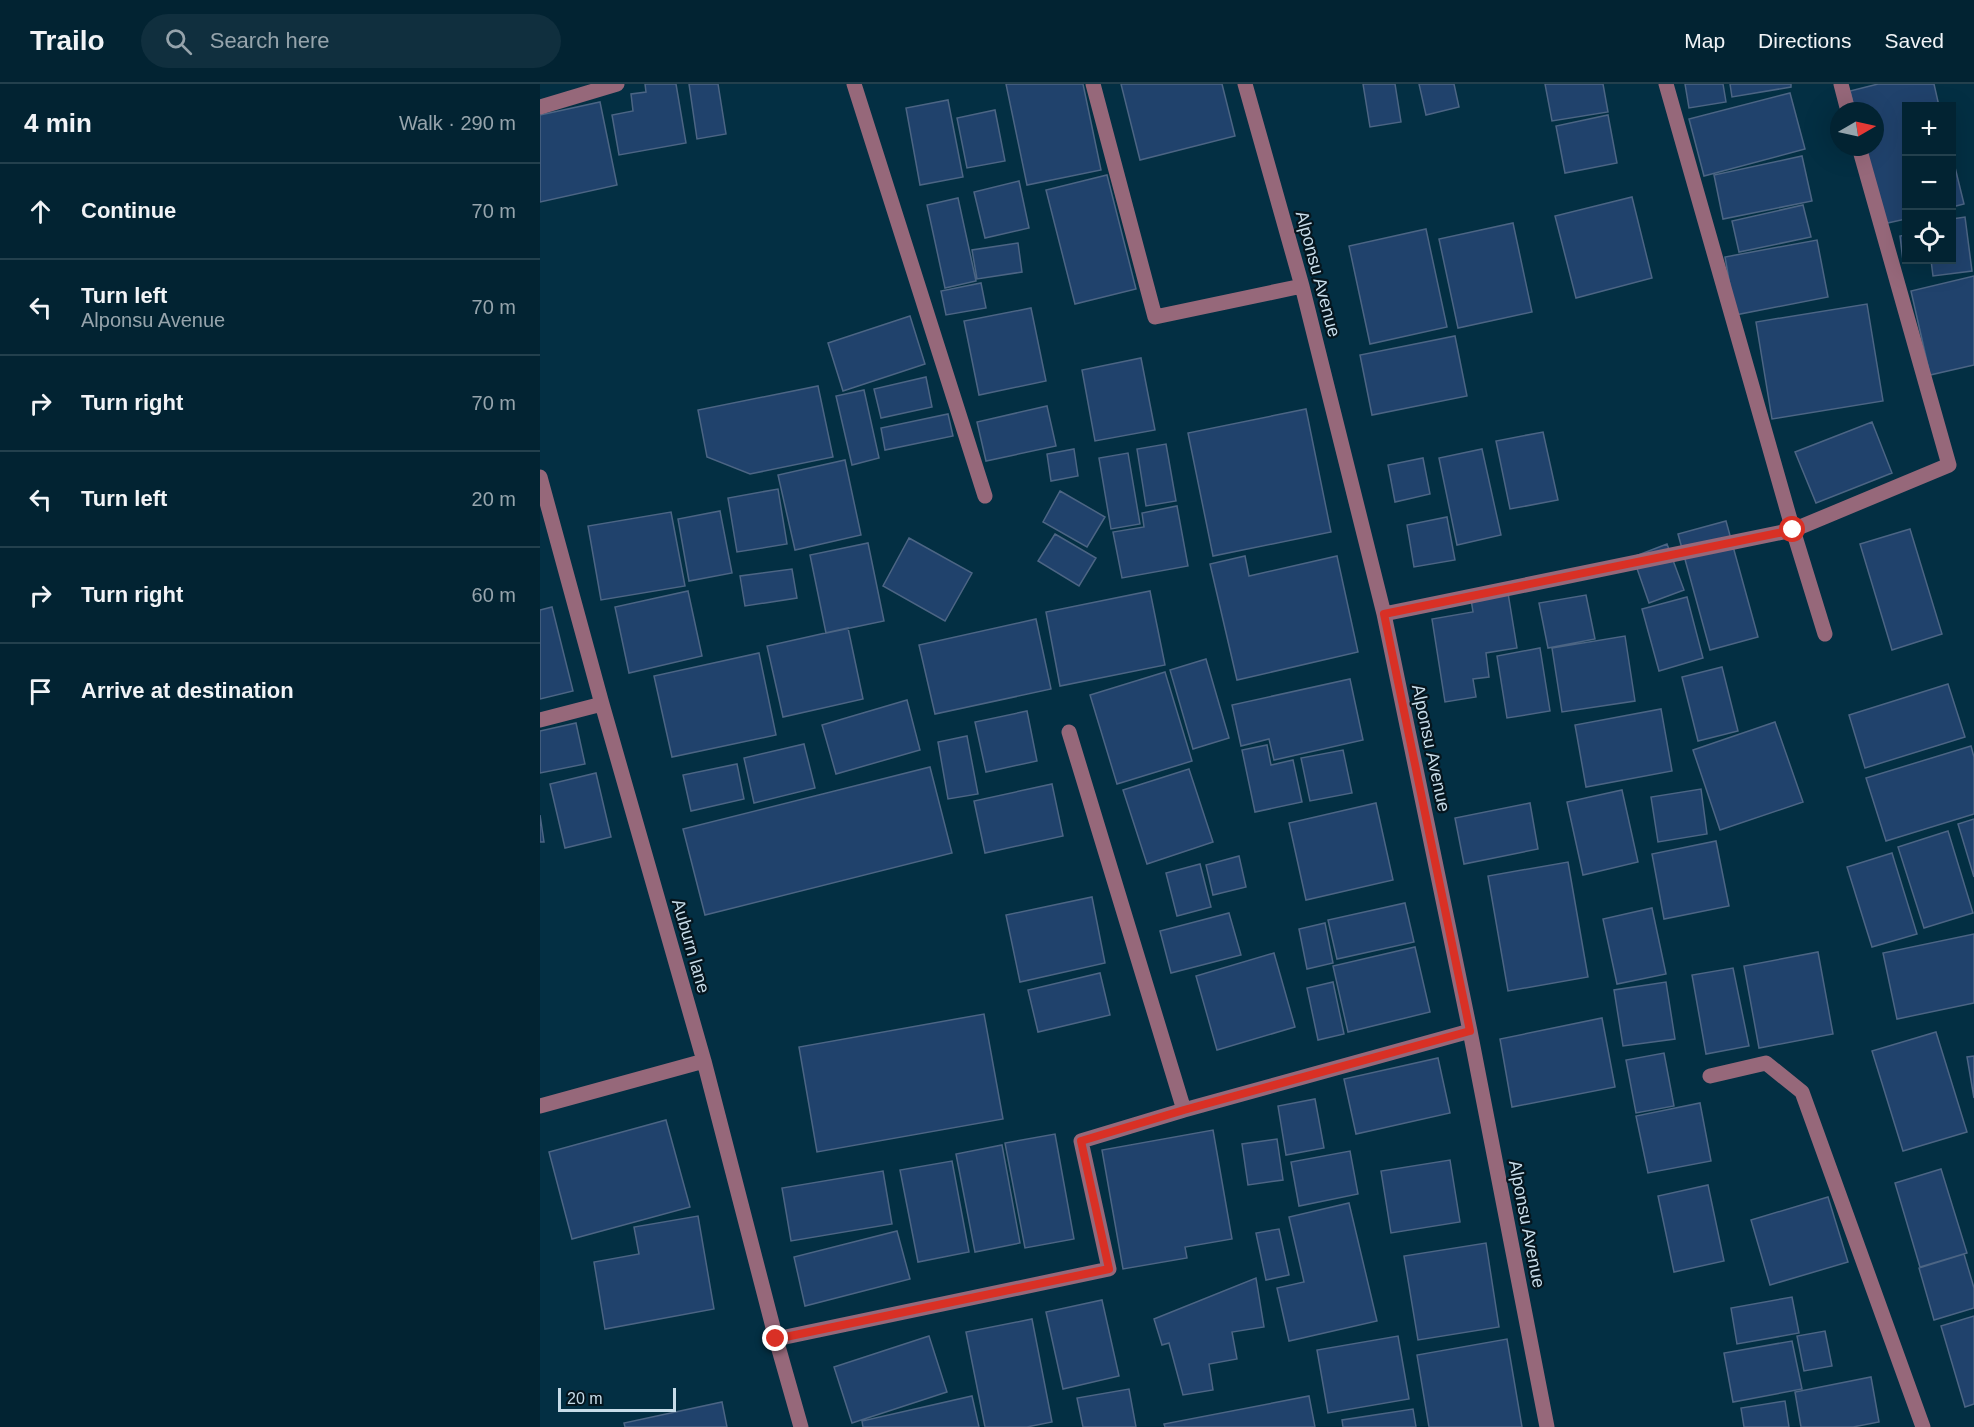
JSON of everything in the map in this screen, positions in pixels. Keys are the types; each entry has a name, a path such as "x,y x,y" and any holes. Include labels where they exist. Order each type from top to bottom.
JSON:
{"street":[{"path":"540,107 617,84"},
{"path":"854,84 985,496"},
{"path":"1093,84 1155,317 1302,286"},
{"name":"Alponsu Avenue","path":"1245,84 1302,286 1384,614 1470,1031 1547,1427"},
{"path":"1666,84 1793,530 1825,634"},
{"path":"1841,84 1846,102"},
{"path":"1384,614 1793,530 1949,465 1862,156"},
{"name":"Auburn lane","path":"540,477 704,1061 801,1427"},
{"path":"540,720 602,704"},
{"path":"1069,732 1184,1110"},
{"path":"776,1339 1109,1269 1081,1141 1184,1110 1470,1031"},
{"path":"540,1106 704,1061"},
{"path":"1710,1076 1766,1063 1802,1092 1923,1427"}],"building":[{"path":"645,84 676,84 686,143 619,155 612,115 633,111 631,94 646,92"},
{"path":"689,84 718,84 726,134 697,139"},
{"path":"1006,84 1083,84 1101,170 1027,185"},
{"path":"1121,84 1222,84 1235,136 1140,160"},
{"path":"1363,84 1395,84 1401,122 1370,127"},
{"path":"1419,84 1454,84 1459,107 1426,115"},
{"path":"1545,84 1603,84 1608,112 1552,121"},
{"path":"1685,84 1723,84 1726,102 1689,108"},
{"path":"1730,84 1791,84 1791,87 1732,97"},
{"path":"1878,84 1934,84 1938,102 1902,102 1902,220 1883,224 1866,156 1884,156 1884,102 1853,102 1850,91"},
{"path":"1790,93 1805,149 1704,176 1689,119"},
{"path":"948,100 963,177 920,185 906,108"},
{"path":"600,102 617,185 540,202 540,115"},
{"path":"995,110 1005,161 967,168 957,118"},
{"path":"1608,115 1617,163 1565,173 1556,126"},
{"path":"1802,156 1812,201 1723,219 1714,175"},
{"path":"1956,171 1964,204 1956,206"},
{"path":"1107,175 1136,289 1075,304 1046,190"},
{"path":"1019,181 1029,228 985,238 974,192"},
{"path":"1632,197 1652,278 1576,298 1555,216"},
{"path":"958,198 976,281 945,288 927,205"},
{"path":"1803,205 1811,237 1739,252 1732,221"},
{"path":"1965,217 1972,271 1933,276 1932,264 1956,264 1956,218"},
{"path":"1513,223 1532,312 1458,328 1439,239"},
{"path":"1426,229 1447,327 1370,344 1349,246"},
{"path":"1817,240 1828,297 1735,315 1725,257"},
{"path":"1018,243 1022,272 977,279 972,250"},
{"path":"1974,276 1974,365 1930,375 1911,291"},
{"path":"981,283 986,308 946,315 941,291"},
{"path":"1867,304 1883,401 1772,419 1756,322"},
{"path":"1031,308 1046,381 979,395 964,321"},
{"path":"910,316 925,364 843,391 828,343"},
{"path":"1455,336 1467,396 1372,415 1360,355"},
{"path":"1141,358 1155,430 1095,441 1082,370"},
{"path":"926,377 932,407 881,418 874,389"},
{"path":"818,386 833,457 750,474 707,457 698,410"},
{"path":"864,390 879,458 852,465 836,396"},
{"path":"1047,406 1056,446 986,461 977,422"},
{"path":"1306,409 1331,532 1213,556 1188,433"},
{"path":"948,414 953,436 885,450 881,428"},
{"path":"1872,422 1892,473 1816,503 1795,452"},
{"path":"1543,432 1558,500 1510,509 1496,441"},
{"path":"1166,444 1176,501 1146,506 1137,449"},
{"path":"1074,449 1078,476 1051,481 1047,454"},
{"path":"1482,449 1501,535 1457,545 1439,458"},
{"path":"1128,453 1140,524 1111,529 1099,458"},
{"path":"1423,458 1430,494 1395,502 1388,465"},
{"path":"845,460 861,535 795,550 778,475"},
{"path":"778,489 787,544 737,552 728,498"},
{"path":"1060,491 1105,517 1087,547 1043,522"},
{"path":"1177,506 1188,566 1122,578 1113,532 1144,527 1142,513"},
{"path":"720,511 732,573 689,581 678,519"},
{"path":"671,512 685,586 601,600 588,526"},
{"path":"1447,517 1455,560 1414,567 1407,525"},
{"path":"1726,521 1758,637 1710,650 1678,534"},
{"path":"1910,529 1942,634 1892,650 1860,544"},
{"path":"1055,534 1096,558 1079,586 1038,561"},
{"path":"909,538 972,573 945,621 883,586"},
{"path":"868,543 884,621 826,633 810,555"},
{"path":"1667,544 1684,590 1649,603 1633,557"},
{"path":"1245,556 1249,576 1337,556 1358,652 1237,680 1210,564"},
{"path":"792,569 797,598 745,606 740,576"},
{"path":"688,591 702,656 629,673 615,607"},
{"path":"1150,591 1165,665 1060,686 1046,612"},
{"path":"1508,593 1517,648 1486,653 1489,677 1473,679 1476,697 1445,702 1432,619 1473,612 1471,599"},
{"path":"1586,595 1595,639 1548,648 1539,603"},
{"path":"1687,597 1703,658 1659,671 1642,609"},
{"path":"552,607 573,691 540,699 540,610"},
{"path":"1036,619 1051,689 935,714 919,645"},
{"path":"848,628 863,699 783,717 767,646"},
{"path":"1625,636 1635,701 1562,712 1552,648"},
{"path":"1540,648 1550,711 1507,718 1497,656"},
{"path":"759,653 776,735 672,757 654,676"},
{"path":"1206,659 1229,738 1193,749 1170,670"},
{"path":"1722,667 1738,731 1698,741 1682,677"},
{"path":"1165,672 1192,761 1117,784 1090,695"},
{"path":"1350,679 1363,740 1274,760 1269,739 1241,746 1232,705"},
{"path":"1948,684 1965,737 1865,768 1849,715"},
{"path":"907,700 920,750 836,774 822,725"},
{"path":"1661,709 1672,771 1586,787 1575,725"},
{"path":"1027,711 1037,761 986,772 975,722"},
{"path":"1775,722 1803,802 1720,830 1693,750"},
{"path":"576,723 585,764 540,773 540,731"},
{"path":"967,736 978,794 948,799 938,742"},
{"path":"804,744 815,788 754,803 744,758"},
{"path":"1267,745 1271,765 1293,760 1302,802 1255,812 1242,750"},
{"path":"1971,746 1974,757 1974,814 1886,841 1866,778"},
{"path":"1343,750 1352,793 1310,801 1301,758"},
{"path":"737,764 744,799 691,811 683,775"},
{"path":"930,767 952,853 705,915 683,829"},
{"path":"1189,769 1213,842 1147,864 1123,790"},
{"path":"596,773 611,837 565,848 550,784"},
{"path":"1052,784 1063,836 985,853 974,801"},
{"path":"1701,789 1707,834 1658,842 1651,797"},
{"path":"1622,790 1638,862 1583,875 1567,802"},
{"path":"1376,803 1393,880 1306,900 1289,823"},
{"path":"1530,803 1538,849 1464,864 1455,818"},
{"path":"540,815 544,842 540,842"},
{"path":"1974,819 1974,877 1958,824"},
{"path":"1948,831 1973,913 1924,928 1898,847"},
{"path":"1716,841 1729,906 1664,919 1652,854"},
{"path":"1892,853 1917,934 1872,947 1847,867"},
{"path":"1239,856 1246,887 1213,895 1206,865"},
{"path":"1568,862 1588,977 1508,991 1488,876"},
{"path":"1200,864 1211,907 1177,916 1166,873"},
{"path":"1092,897 1105,963 1020,982 1006,915"},
{"path":"1405,903 1414,942 1337,959 1328,920"},
{"path":"1652,908 1666,974 1617,984 1603,919"},
{"path":"1229,913 1241,955 1171,973 1160,931"},
{"path":"1325,923 1333,963 1307,969 1299,929"},
{"path":"1974,934 1974,1003 1897,1019 1883,953"},
{"path":"1415,947 1430,1012 1348,1032 1333,966"},
{"path":"1818,952 1833,1034 1759,1048 1744,966"},
{"path":"1274,953 1295,1027 1217,1050 1196,976"},
{"path":"1733,968 1749,1046 1706,1054 1692,975"},
{"path":"1100,973 1110,1015 1038,1032 1028,990"},
{"path":"1333,982 1344,1034 1318,1040 1307,988"},
{"path":"1666,982 1675,1039 1623,1046 1614,990"},
{"path":"984,1014 1003,1119 817,1152 799,1047"},
{"path":"1602,1018 1615,1087 1512,1107 1500,1039"},
{"path":"1936,1032 1967,1132 1903,1151 1872,1051"},
{"path":"1664,1053 1674,1106 1636,1113 1626,1060"},
{"path":"1974,1056 1974,1098 1967,1057"},
{"path":"1438,1058 1450,1113 1356,1134 1344,1079"},
{"path":"1315,1099 1324,1148 1286,1155 1278,1106"},
{"path":"1700,1103 1711,1161 1648,1173 1636,1116"},
{"path":"666,1120 690,1207 572,1239 549,1152"},
{"path":"1213,1130 1232,1239 1185,1247 1187,1258 1123,1269 1102,1150"},
{"path":"1055,1134 1074,1239 1025,1248 1005,1143"},
{"path":"1277,1139 1283,1180 1248,1185 1242,1144"},
{"path":"1002,1145 1020,1243 975,1252 956,1154"},
{"path":"1350,1151 1358,1194 1299,1206 1291,1162"},
{"path":"1450,1160 1460,1222 1391,1233 1381,1171"},
{"path":"952,1161 969,1252 918,1262 900,1170"},
{"path":"1941,1169 1967,1253 1920,1267 1895,1183"},
{"path":"883,1171 892,1224 791,1241 782,1188"},
{"path":"1708,1185 1724,1261 1674,1272 1658,1196"},
{"path":"1828,1197 1848,1262 1770,1285 1751,1220"},
{"path":"1349,1203 1377,1321 1289,1341 1277,1288 1304,1282 1289,1217"},
{"path":"698,1216 714,1309 605,1329 594,1262 639,1254 634,1227"},
{"path":"1279,1229 1289,1275 1266,1280 1256,1233"},
{"path":"897,1231 910,1279 805,1306 794,1257"},
{"path":"1486,1243 1499,1327 1418,1340 1404,1256"},
{"path":"1964,1254 1974,1288 1974,1308 1934,1320 1919,1268"},
{"path":"1256,1278 1264,1327 1232,1332 1237,1359 1209,1364 1213,1390 1183,1395 1169,1343 1162,1345 1154,1319"},
{"path":"1792,1297 1799,1333 1737,1344 1731,1308"},
{"path":"1102,1300 1119,1376 1063,1389 1046,1312"},
{"path":"1974,1316 1974,1404 1965,1407 1941,1326"},
{"path":"1032,1319 1052,1422 1027,1427 985,1427 966,1332"},
{"path":"1825,1331 1832,1366 1804,1371 1797,1336"},
{"path":"929,1336 947,1392 852,1423 834,1367"},
{"path":"1398,1336 1409,1399 1328,1413 1317,1350"},
{"path":"1507,1339 1522,1427 1429,1427 1417,1355"},
{"path":"1792,1341 1802,1389 1733,1402 1724,1353"},
{"path":"1871,1377 1879,1422 1853,1427 1801,1427 1795,1392"},
{"path":"1129,1389 1136,1427 1083,1427 1077,1398"},
{"path":"972,1396 979,1427 863,1427 862,1421"},
{"path":"1309,1396 1315,1427 1165,1427 1164,1424"},
{"path":"1785,1401 1789,1427 1744,1427 1741,1408"},
{"path":"722,1402 727,1427 625,1427 624,1423"},
{"path":"1413,1409 1416,1427 1343,1427 1342,1420"}],"route":[{"path":"776,1339 1109,1269 1081,1141 1184,1110 1470,1031 1384,614 1793,530"}]}
